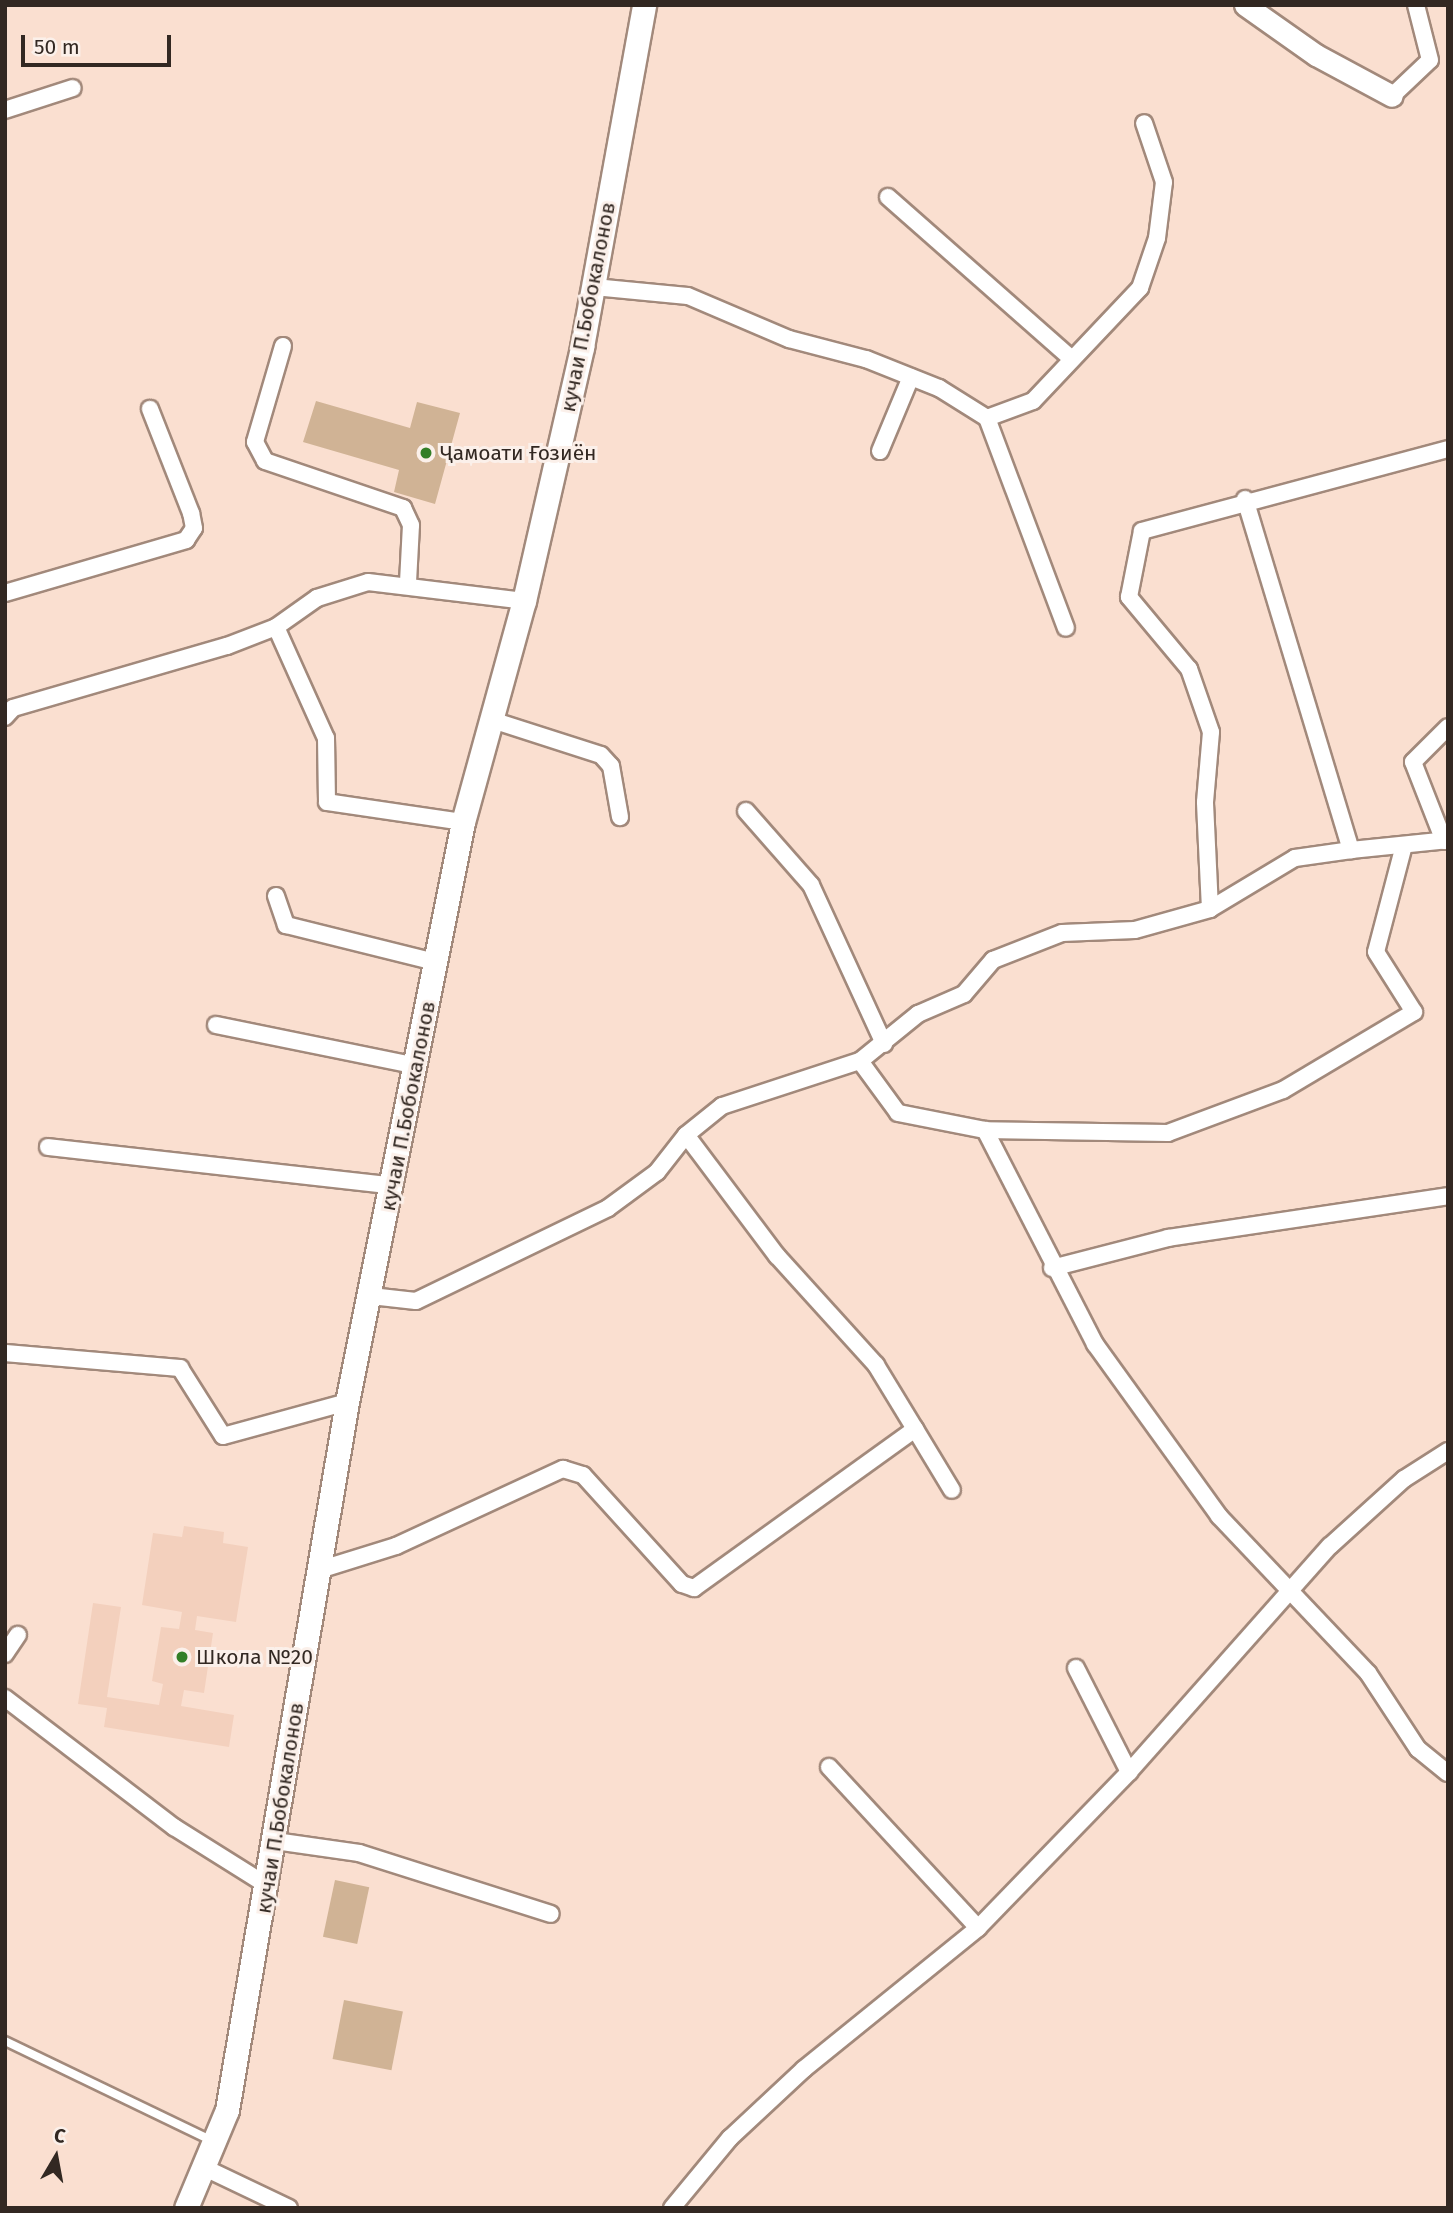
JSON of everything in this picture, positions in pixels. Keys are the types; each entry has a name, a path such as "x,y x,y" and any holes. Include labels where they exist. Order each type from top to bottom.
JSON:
{"main road":[{"name":"кучаи П.Бобокалонов","path":"187,2208 216,2142 268,1886 347,1402 417,1066 463,822 524,601 594,287 644,5"}],"street":[{"path":"1245,5 1316,55 1392,96 1430,60 1416,5"},
{"path":"5,110 73,88"},
{"path":"987,418 1033,401 1140,288 1157,238 1164,182 1144,123"},
{"path":"888,197 1072,359"},
{"path":"594,287 688,296 789,339 911,377 987,418 1066,628"},
{"path":"283,346 255,442 265,461 403,508 411,525 408,582"},
{"path":"880,451 911,377"},
{"path":"5,593 186,540 194,528 191,513 150,409"},
{"path":"1210,908 1205,802 1211,732 1189,669 1129,597 1142,531 1245,499 1448,450"},
{"path":"1245,499 1351,850"},
{"path":"5,717 13,708 276,627 317,598 368,582 408,582 524,601"},
{"path":"276,627 326,738 327,802 463,822"},
{"path":"492,720 601,755 611,766 620,817"},
{"path":"371,1296 416,1301 608,1208 657,1172 686,1135 722,1106 860,1061 918,1014 964,995 993,960 1062,933 1135,930 1210,908 1295,858 1351,850 1403,849 1446,841 1413,762 1448,727"},
{"path":"746,811 811,885 884,1044"},
{"path":"860,1061 898,1113 985,1130 1168,1133 1283,1090 1414,1012 1376,952 1403,849"},
{"path":"276,896 286,925 436,962"},
{"path":"216,1025 417,1066"},
{"path":"985,1130 1052,1268 1095,1344 1219,1516 1368,1674 1418,1749 1448,1773"},
{"path":"686,1135 778,1256 876,1365 952,1490"},
{"path":"48,1147 393,1185"},
{"path":"1052,1268 1168,1238 1448,1196"},
{"path":"5,1353 180,1368 223,1436 347,1402"},
{"path":"319,1570 396,1546 563,1469 583,1475 682,1584 694,1588 915,1429"},
{"path":"672,2208 730,2138 804,2069 978,1928 1129,1772 1291,1595 1330,1546 1404,1479 1448,1451"},
{"path":"5,1654 18,1635"},
{"path":"1076,1668 1129,1772"},
{"path":"5,1698 174,1827 268,1886"},
{"path":"829,1767 978,1928"},
{"path":"275,1841 359,1853 551,1914"},
{"path":"205,2168 289,2208"}],"lane":[{"path":"5,2041 216,2142"}],"shaded area":[{"name":"Школа №20","path":"184,1526 224,1532 223,1543 248,1547 236,1622 197,1616 195,1630 213,1633 204,1693 184,1690 181,1706 234,1715 229,1747 104,1727 107,1708 78,1704 93,1603 121,1607 107,1697 159,1705 163,1684 152,1681 161,1627 179,1629 182,1612 142,1605 153,1533 182,1537"}],"building":[{"path":"316,401 410,428 417,402 460,413 435,504 394,492 399,470 303,442"},
{"path":"335,1880 369,1887 357,1944 323,1937"},
{"path":"344,2000 403,2011 391,2070 333,2059"}],"place":[{"name":"Ҷамоати Ғозиён","path":"426,453"},
{"name":"Школа №20","path":"182,1657"}]}
